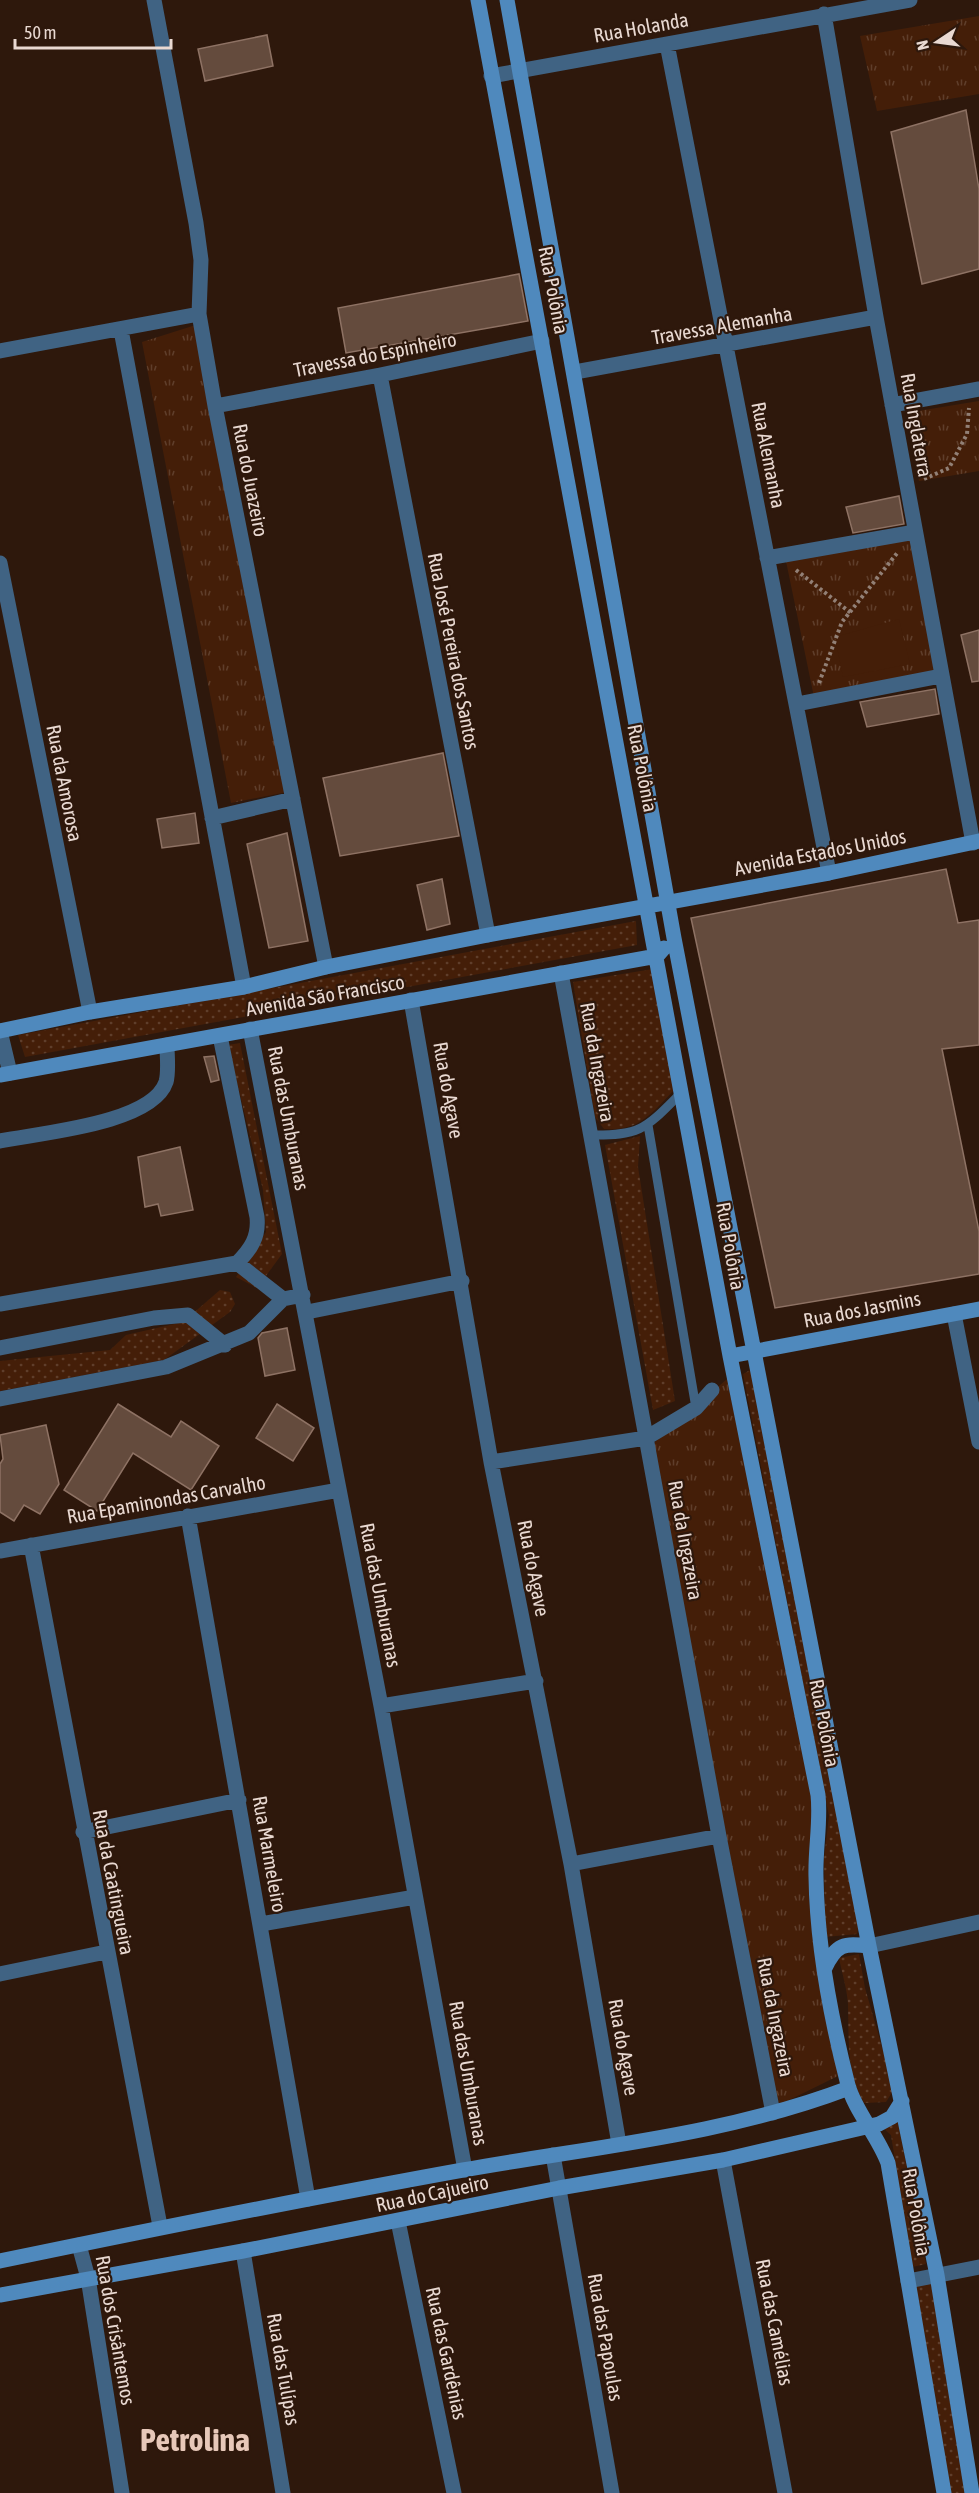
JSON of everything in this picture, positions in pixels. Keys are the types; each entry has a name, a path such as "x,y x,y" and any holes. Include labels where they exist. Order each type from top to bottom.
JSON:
{"street":[{"name":"Rua do Juazeiro","path":"154,0 196,223 201,260 199,314 215,406 326,967"},
{"name":"Rua Polônia","path":"478,0 730,1356 818,1795 820,1817 816,1848 816,1879 825,1968 849,2088 888,2163 944,2493"},
{"name":"Rua Polônia","path":"507,0 674,938 869,1946 937,2275 972,2493"},
{"name":"Rua Holanda","path":"492,75 910,0"},
{"name":"Rua Inglaterra","path":"824,14 941,676 976,842"},
{"name":"Rua Alemanha","path":"667,44 829,873"},
{"path":"0,351 199,314"},
{"name":"Travessa Alemanha","path":"575,372 876,317"},
{"path":"121,330 244,987"},
{"name":"Travessa do Espinheiro","path":"215,406 542,341"},
{"name":"Rua José Pereira dos Santos","path":"380,375 488,935"},
{"path":"892,405 973,390"},
{"path":"767,558 915,532"},
{"name":"Rua da Amorosa","path":"0,563 90,1012"},
{"path":"797,705 941,676"},
{"path":"212,818 293,798"},
{"name":"Avenida Estados Unidos","path":"648,906 829,873 976,842"},
{"name":"Avenida São Francisco","path":"0,1031 90,1012 244,987 326,967 648,906"},
{"path":"657,956 674,938"},
{"name":"Avenida São Francisco","path":"5,1074 657,956"},
{"name":"Rua da Ingazeira","path":"561,974 719,1836 773,2113"},
{"name":"Rua do Agave","path":"411,1000 462,1281 491,1462 571,1864 619,2144"},
{"name":"Rua das Umburanas","path":"250,1029 307,1312 465,2170"},
{"path":"0,1031 5,1074"},
{"path":"0,1304 237,1263 256,1239 257,1216 220,1036"},
{"path":"0,1141 92,1124 134,1112 153,1100 165,1083 167,1045"},
{"path":"237,1263 283,1299"},
{"path":"307,1312 462,1281"},
{"path":"0,1399 166,1367 225,1345 249,1333 283,1299 303,1295"},
{"name":"Rua dos Jasmins","path":"730,1356 979,1309"},
{"path":"954,1314 979,1442"},
{"path":"0,1348 154,1318 188,1315 225,1345"},
{"path":"491,1462 646,1438 696,1408 712,1390"},
{"name":"Rua Epaminondas Carvalho","path":"0,1551 339,1490"},
{"name":"Rua Marmeleiro","path":"188,1516 308,2199"},
{"name":"Rua da Caatingueira","path":"31,1545 83,1832 160,2226"},
{"path":"381,1706 536,1682"},
{"path":"83,1832 239,1800"},
{"path":"571,1864 719,1836"},
{"path":"261,1924 415,1897"},
{"path":"825,1968 832,1952 838,1948 854,1944 869,1946 979,1922"},
{"path":"0,1974 106,1953"},
{"name":"Rua do Cajueiro","path":"0,2260 160,2226 619,2144 773,2113 849,2088"},
{"name":"Rua do Cajueiro","path":"0,2295 243,2251 559,2188 723,2160 885,2122 902,2101"},
{"name":"Rua das Papoulas","path":"553,2155 612,2493"},
{"name":"Rua das Camélias","path":"723,2160 785,2493"},
{"name":"Rua das Gardênias","path":"398,2221 454,2493"},
{"name":"Rua dos Crisântemos","path":"79,2245 88,2278 122,2493"},
{"name":"Rua das Tulípas","path":"243,2251 283,2493"},
{"path":"908,2281 979,2266"}],"lane":[{"path":"590,1135 620,1136 648,1125 682,1092"},
{"path":"648,1125 696,1408"}],"path":[{"path":"906,484 949,468 967,434 973,390"},
{"path":"814,701 842,622 852,613 904,544"},
{"path":"794,568 852,613"}],"green space":[{"path":"979,16 979,94 877,111 860,36"},
{"path":"199,324 287,792 231,803 142,342"},
{"path":"979,401 979,471 919,481 906,413"},
{"path":"911,535 935,673 814,697 786,561"},
{"path":"899,619 910,664 843,677 835,637"},
{"path":"636,921 637,945 25,1057 18,1035"},
{"path":"653,969 674,1090 651,1113 636,1124 616,1129 604,1129 595,1117 573,982"},
{"path":"240,1043 282,1254 257,1288 236,1277 266,1232 263,1190 228,1045"},
{"path":"640,1136 638,1167 675,1401 653,1410 605,1145"},
{"path":"220,1290 230,1292 235,1304 230,1312 164,1360 0,1391 0,1361 110,1350 126,1335 183,1322"},
{"path":"752,1369 859,1924 857,1934 825,1937 824,1859 829,1816 743,1374"},
{"path":"727,1379 818,1818 814,1913 838,2076 779,2105 753,2009 654,1443"},
{"path":"859,1954 865,1988 894,2089 886,2102 864,2103 851,2068 846,1987 839,1958"},
{"path":"897,2118 926,2264 912,2267 891,2135 883,2128"},
{"path":"933,2282 967,2493 949,2493 915,2285"}],"building":[{"path":"267,35 273,66 205,81 198,49"},
{"path":"966,110 979,189 979,269 922,284 891,132"},
{"path":"519,274 528,321 346,353 338,308"},
{"path":"899,496 904,524 853,533 846,507"},
{"path":"979,630 979,681 972,682 961,635"},
{"path":"935,689 939,714 867,727 860,702"},
{"path":"443,753 459,836 340,856 323,778"},
{"path":"195,813 199,843 162,848 157,819"},
{"path":"287,833 308,941 269,948 247,844"},
{"path":"946,869 958,923 979,920 979,1045 942,1049 979,1231 979,1274 775,1308 691,918"},
{"path":"442,879 450,924 427,930 417,885"},
{"path":"214,1056 219,1080 211,1082 204,1057"},
{"path":"180,1147 193,1210 161,1216 158,1204 145,1207 138,1157"},
{"path":"287,1328 295,1370 265,1376 258,1338 262,1333"},
{"path":"118,1404 171,1437 181,1421 219,1446 191,1490 133,1453 97,1511 64,1490"},
{"path":"277,1404 314,1428 293,1461 256,1438"},
{"path":"46,1425 59,1484 40,1514 24,1505 14,1521 0,1512 0,1464 3,1459 0,1435"}],"district":[{"name":"Petrolina","path":"195,2439"}]}
